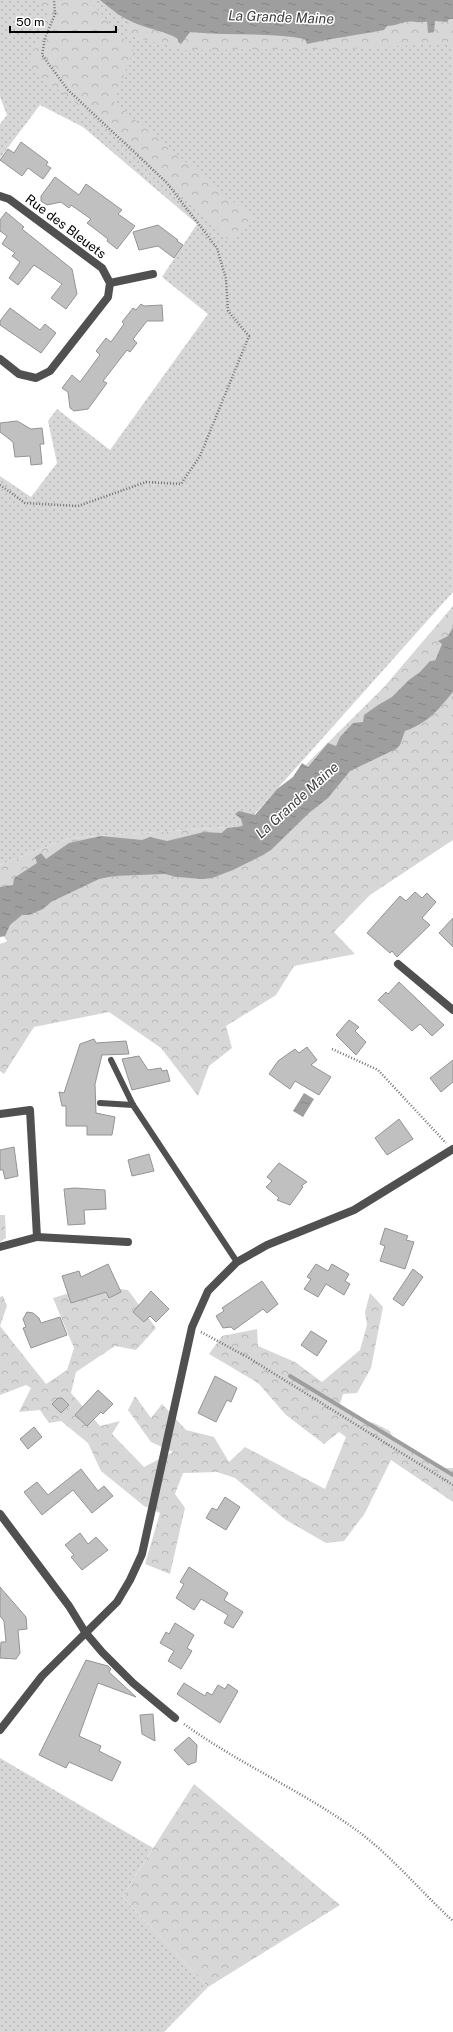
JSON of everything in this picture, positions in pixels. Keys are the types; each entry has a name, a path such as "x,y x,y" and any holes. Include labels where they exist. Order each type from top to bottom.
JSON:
{"street":[{"name":"Rue des Bleuets","path":"0,196 9,199 102,268 110,283"},
{"path":"0,359 19,374 36,378 50,371 108,297 110,283 153,274"},
{"path":"398,964 453,1010"},
{"path":"0,1114 30,1110 37,1236"},
{"path":"0,1730 42,1676 117,1602 130,1580 142,1554 192,1327 208,1291 237,1262 267,1245 354,1210 452,1149"},
{"path":"0,1247 37,1236 128,1242"},
{"path":"0,1514 69,1606 85,1632 102,1652 133,1683 176,1718"}],"lane":[{"path":"111,1060 132,1105 237,1262"},
{"path":"100,1103 132,1105"}],"path":[{"path":"0,485 25,503 78,506 146,482 181,484 200,456 249,336 228,311 226,279 217,248 167,183 68,90 42,54 45,38 55,14 54,0"},
{"path":"332,1049 378,1070 452,1149"},
{"path":"192,1327 250,1358 453,1485"},
{"path":"176,1718 203,1737 316,1804 356,1830 395,1863 453,1921"}],"green space":[{"path":"0,0 453,0 453,592 244,826 70,838 0,865 0,476 31,497 57,463 48,421 57,409 110,450 208,314 162,277 197,224 83,127 40,105 0,158 0,124 7,115 0,97"},
{"path":"36,0 89,0 133,50 114,102 252,217 232,243 127,142 28,67 48,14"},
{"path":"123,0 453,0 453,43 347,49 186,50 130,36"},
{"path":"453,606 453,840 370,895 334,932 355,954 294,966 276,995 226,1026 232,1048 209,1066 198,1096 161,1048 109,1012 34,1027 4,1074 0,1071 0,944 8,941 0,933 0,865 70,838 244,826 384,687"},
{"path":"0,1215 5,1215 6,1238 0,1242"},
{"path":"93,1286 128,1290 156,1328 136,1350 115,1346 76,1372 71,1393 100,1426 120,1421 112,1434 144,1467 173,1452 151,1442 128,1410 135,1396 151,1418 162,1404 186,1430 214,1437 229,1462 245,1447 325,1489 346,1437 339,1432 324,1444 286,1415 258,1383 209,1354 222,1336 257,1329 258,1346 295,1362 322,1382 360,1350 367,1325 365,1312 370,1293 383,1307 371,1368 357,1393 343,1394 340,1404 362,1420 374,1423 390,1431 393,1439 442,1468 453,1468 453,1502 391,1460 365,1513 344,1541 326,1543 286,1520 235,1478 217,1472 183,1473 175,1494 185,1508 170,1574 145,1564 160,1513 144,1506 101,1471 88,1443 61,1421 49,1423 40,1410 19,1412 31,1388 26,1385 0,1395 0,1326 46,1384 67,1370 74,1348 53,1298"},
{"path":"3,1296 7,1306 0,1326 0,1297"},
{"path":"0,1758 153,1848 122,1897 208,1987 164,2032 0,2032"},
{"path":"194,1784 340,1905 208,1987 122,1897"}],"water":[{"name":"La Grande Maine","path":"100,0 453,0 453,19 449,19 447,22 435,21 434,32 428,33 427,21 404,22 387,26 384,30 307,44 305,39 291,37 190,32 181,44 178,42 178,39 173,36 140,25 123,17"},
{"name":"La Grande Maine","path":"453,627 453,692 426,720 405,731 400,745 396,749 350,771 328,798 309,813 271,850 233,870 212,878 203,879 177,877 165,874 114,876 99,879 51,902 43,909 29,915 22,915 10,925 5,936 0,937 0,887 13,885 14,878 37,863 35,857 41,853 46,859 69,843 101,836 142,840 150,837 167,841 204,832 222,833 227,828 243,826 241,819 235,814 239,811 255,815 277,789 293,777 302,763 308,767 328,743 336,746 340,737 353,723 363,722 364,715 392,697 430,661 435,661 442,644 438,641 448,636"},
{"path":"304,1093 314,1099 303,1117 293,1111"}],"building":[{"path":"21,142 48,162 46,165 51,168 43,179 28,168 22,176 0,160 8,149 14,153"},
{"path":"55,177 79,195 86,184 122,210 118,214 135,226 117,249 107,241 108,239 87,223 91,219 71,205 69,208 61,202 47,205 41,201 41,196"},
{"path":"6,212 24,227 22,229 72,269 77,294 66,309 51,298 62,284 34,265 18,285 9,278 20,262 12,256 15,253 2,244 7,236 0,231 0,220"},
{"path":"158,225 183,245 174,258 158,246 139,250 133,232"},
{"path":"141,304 144,306 162,305 163,321 147,321 133,339 137,343 130,352 127,350 103,381 107,383 88,409 74,411 70,408 68,392 62,388 72,375 80,382 100,355 96,351 106,338 111,342 124,324 122,322 133,308 136,310"},
{"path":"10,308 40,330 45,324 56,333 41,353 0,325 0,321"},
{"path":"17,421 31,429 42,428 44,444 40,444 42,464 31,465 30,456 15,457 13,442 0,432 0,423"},
{"path":"415,892 422,898 427,893 436,902 422,918 430,925 397,957 392,951 390,953 367,933 400,896 406,901"},
{"path":"453,918 453,947 439,933"},
{"path":"399,982 444,1025 432,1036 420,1024 412,1031 378,1000 386,992 388,994"},
{"path":"349,1020 359,1027 355,1031 366,1042 356,1055 336,1035"},
{"path":"94,1039 96,1043 126,1041 129,1054 102,1055 95,1084 96,1113 115,1117 112,1135 87,1135 87,1126 66,1126 66,1106 62,1106 59,1092 64,1093 80,1044"},
{"path":"307,1047 317,1060 311,1065 331,1077 319,1095 295,1081 290,1089 269,1074 278,1061 295,1049 299,1053"},
{"path":"139,1056 148,1070 161,1068 162,1071 167,1070 170,1081 132,1090 122,1059"},
{"path":"453,1060 453,1082 441,1092 430,1078"},
{"path":"399,1119 413,1139 387,1155 375,1138"},
{"path":"14,1147 18,1176 5,1179 3,1170 0,1170 0,1150"},
{"path":"149,1154 154,1171 132,1176 128,1160"},
{"path":"279,1163 307,1182 301,1186 303,1187 290,1205 277,1200 279,1198 266,1187 272,1181 267,1177"},
{"path":"75,1188 105,1190 106,1209 84,1210 85,1224 68,1225 64,1189"},
{"path":"385,1228 408,1236 406,1240 414,1242 405,1269 380,1261 385,1246 380,1244"},
{"path":"108,1264 121,1292 109,1298 106,1292 71,1303 62,1276 79,1271 81,1277"},
{"path":"316,1264 328,1271 332,1264 349,1274 345,1281 350,1284 344,1295 326,1284 318,1297 304,1289 311,1279 307,1277"},
{"path":"413,1269 423,1277 403,1306 393,1299"},
{"path":"262,1281 278,1304 267,1313 263,1309 234,1330 231,1327 223,1328 216,1316 224,1311 222,1308"},
{"path":"151,1291 169,1309 156,1322 150,1316 144,1322 133,1312"},
{"path":"27,1312 33,1313 39,1318 41,1323 60,1317 67,1335 31,1348 23,1328 26,1327 23,1319"},
{"path":"311,1331 327,1341 317,1356 301,1345"},
{"path":"215,1376 237,1388 231,1402 227,1400 216,1422 198,1413"},
{"path":"98,1390 113,1404 103,1414 101,1412 87,1426 75,1415"},
{"path":"58,1398 62,1398 69,1405 61,1413 52,1404"},
{"path":"34,1427 42,1437 28,1449 20,1439"},
{"path":"81,1469 98,1491 104,1486 113,1496 92,1513 73,1490 42,1515 24,1492 37,1482 48,1495"},
{"path":"225,1497 240,1507 226,1530 206,1518 212,1508 217,1510"},
{"path":"80,1533 88,1544 96,1537 108,1550 82,1570 71,1557 74,1555 65,1545"},
{"path":"189,1567 228,1593 224,1600 243,1612 233,1628 224,1623 228,1615 201,1599 194,1610 176,1598 184,1584 180,1582"},
{"path":"0,1587 26,1617 27,1629 18,1630 20,1653 16,1659 0,1658 1,1642 6,1642 4,1621 0,1616"},
{"path":"175,1623 194,1635 187,1648 192,1651 181,1669 168,1661 174,1651 160,1643 166,1632 169,1634"},
{"path":"86,1660 108,1666 111,1669 109,1672 136,1697 98,1683 79,1736 101,1746 99,1751 121,1762 112,1781 69,1762 66,1768 39,1755"},
{"path":"184,1683 205,1696 207,1692 212,1695 218,1685 225,1689 228,1684 238,1691 220,1723 177,1694"},
{"path":"153,1714 155,1741 142,1734 140,1715"},
{"path":"189,1737 197,1745 196,1762 188,1765 174,1750"}],"waterway":[{"path":"290,1376 453,1475"}]}
